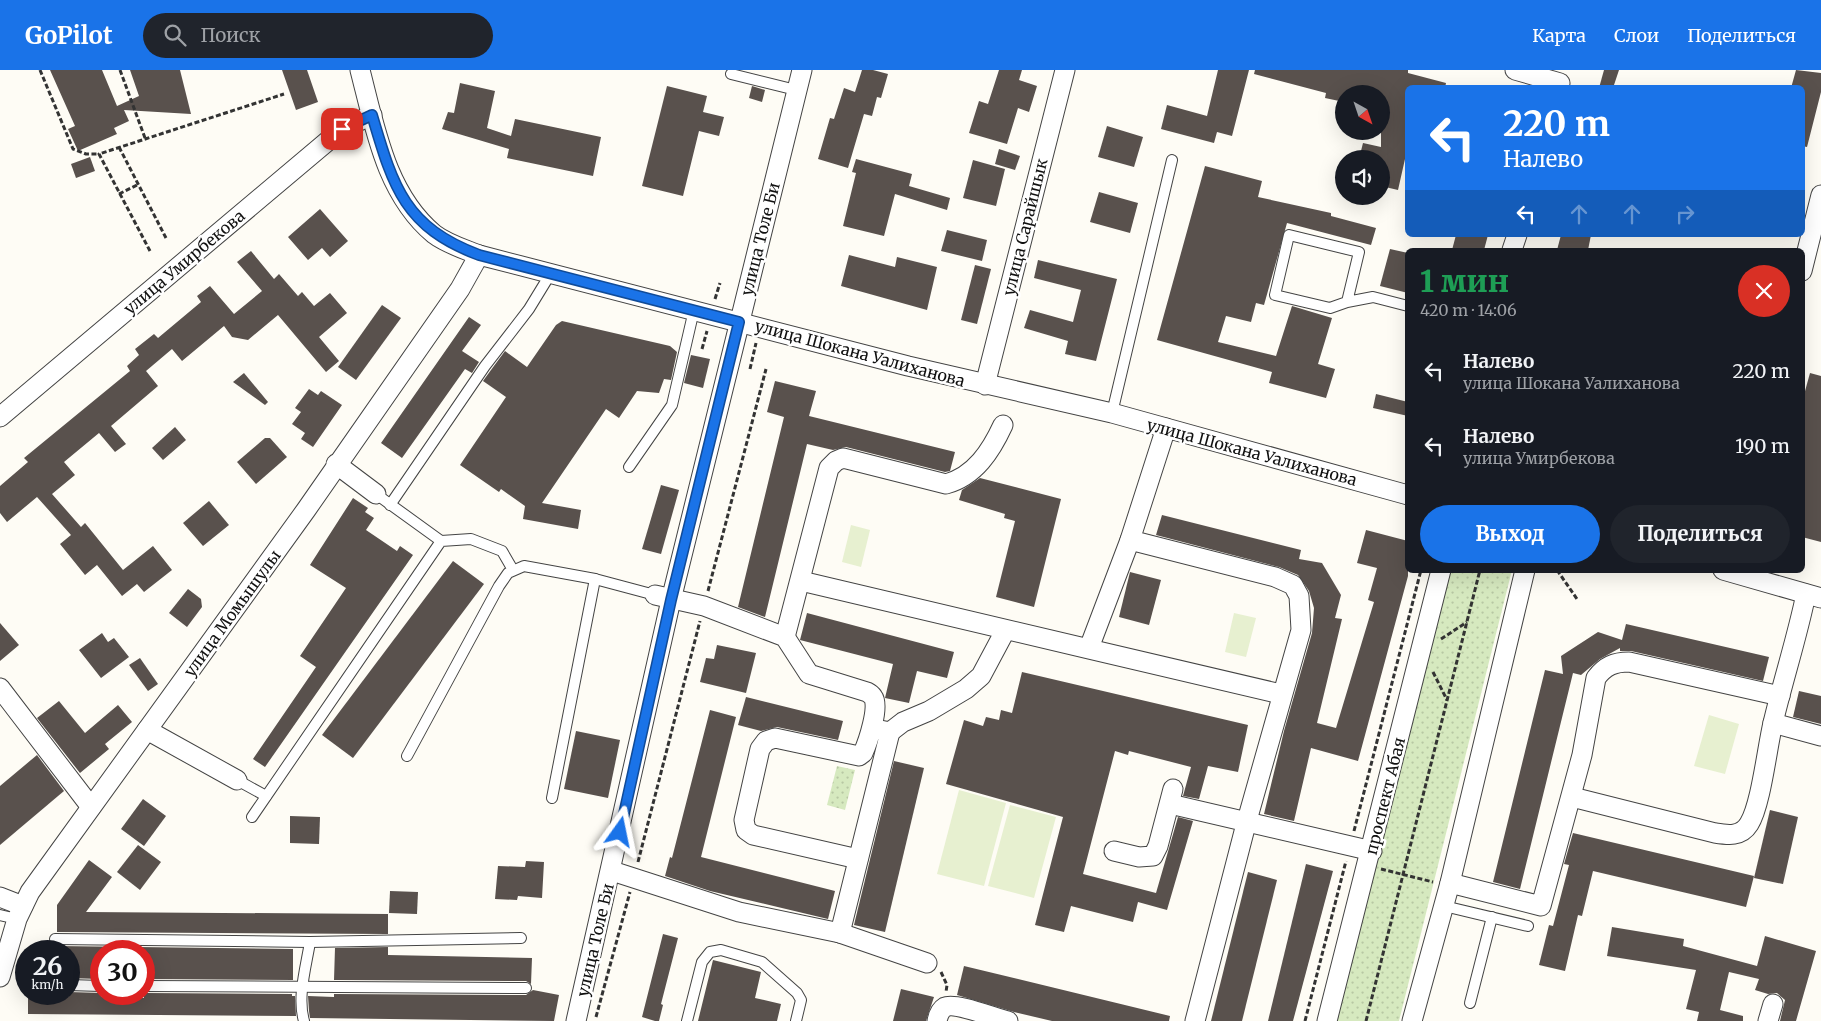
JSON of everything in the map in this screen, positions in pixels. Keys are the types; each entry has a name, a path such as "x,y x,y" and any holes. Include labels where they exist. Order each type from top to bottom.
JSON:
{"street":[{"name":"улица Шокана Уалиханова","path":"360,70 393,181 407,204 436,235 456,247 479,255 985,385 1112,413 1405,494"},
{"name":"улица Толе Би","path":"576,1021 612,871 663,597 739,322 802,70"},
{"name":"улица Сарайшык","path":"985,385 1065,70"},
{"path":"1515,70 1560,80"},
{"name":"улица Умирбекова","path":"0,416 342,129 372,115"},
{"path":"1805,259 1821,195"},
{"name":"улица Момышулы","path":"0,977 13,913 306,510 336,464 460,289 479,255"},
{"path":"785,637 829,468 833,464 844,458 946,484 964,475 982,461 992,449 1003,426"},
{"path":"1089,648 1130,540 1166,428"},
{"path":"336,464 383,499"},
{"path":"1130,540 1275,576 1293,585 1299,596 1301,630 1281,694 1195,1021"},
{"name":"проспект Абая","path":"1327,1021 1375,860 1440,573"},
{"path":"1412,1021 1444,906 1442,882 1524,573"},
{"path":"1572,797 1715,833 1736,834 1743,831 1750,823 1755,809 1780,696 1814,596 1735,573"},
{"path":"801,581 1004,631 1089,648 1281,694"},
{"path":"663,597 704,606 785,637 809,674 866,692 873,697 875,706 871,729 863,753 858,756 775,738 766,741 760,749 744,820 746,830 754,835 858,859"},
{"path":"840,934 890,732 903,722 929,711 981,676 1004,631"},
{"path":"1442,882 1541,906 1572,797 1596,678 1603,669 1616,662 1644,665 1780,696"},
{"path":"0,688 90,807"},
{"path":"1773,723 1821,736"},
{"path":"871,729 890,732"},
{"path":"147,730 237,780"},
{"path":"1114,851 1140,857 1153,856 1156,852 1172,796 1246,824 1350,847 1375,860"},
{"path":"612,871 634,876 740,912 840,934 927,963"},
{"path":"0,896 13,913"},
{"path":"941,1014 955,1006 1008,1021"}],"lane":[{"path":"730,74 796,90"},
{"path":"1112,413 1172,160"},
{"path":"1347,302 1359,252 1289,235 1275,295 1330,308 1347,302 1373,297 1405,305"},
{"path":"513,570 502,551 471,539 441,541 383,499 529,309 551,273"},
{"path":"629,467 672,406 694,310"},
{"path":"252,817 441,541"},
{"path":"407,756 499,586 513,570 524,566 595,579 663,597"},
{"path":"552,798 595,579"},
{"path":"237,780 266,796"},
{"path":"1444,906 1528,926"},
{"path":"1470,1003 1492,917"},
{"path":"55,939 310,942 521,938"},
{"path":"304,1021 301,1014 302,988 310,942"},
{"path":"687,1021 702,962 710,952 721,950 762,962 798,993 801,1000 796,1021"},
{"path":"155,986 526,988"}],"path":[{"path":"40,70 73,149 86,154 99,154 284,94"},
{"path":"120,70 146,138"},
{"path":"119,147 166,238"},
{"path":"99,154 150,251"},
{"path":"119,194 137,185"},
{"path":"595,1021 766,369"},
{"path":"1305,1021 1420,573"},
{"path":"1366,1021 1479,573"},
{"path":"1558,573 1577,599"},
{"path":"1439,646 1441,638 1467,622"},
{"path":"1435,664 1433,673 1447,700"},
{"path":"1375,860 1403,874 1442,882"},
{"path":"927,963 941,971 947,985 941,1014"}],"green space":[{"path":"851,525 870,530 861,567 842,562"},
{"path":"1442,573 1511,573 1399,1021 1331,1021"},
{"path":"1234,613 1256,618 1246,657 1225,652"},
{"path":"1709,715 1739,724 1725,774 1694,766"},
{"path":"837,766 855,770 845,810 827,805"},
{"path":"959,790 1006,803 984,886 937,874"},
{"path":"1010,805 1056,817 1034,898 988,886"}],"building":[{"path":"50,70 102,70 117,106 139,96 130,70 180,70 191,114 124,110 129,121 114,128 117,134 78,151 68,129 75,126"},
{"path":"282,70 307,70 318,102 296,110"},
{"path":"862,70 873,70 888,74 881,98 877,97 872,116 864,114 848,168 818,159 830,118 834,119 844,88 855,92"},
{"path":"999,70 1022,70 1019,80 1037,86 1029,112 1018,108 1007,144 969,133 979,101 988,104"},
{"path":"1218,70 1249,70 1232,136 1217,132 1214,143 1161,129 1167,105 1207,116"},
{"path":"1255,70 1408,70 1408,73 1446,83 1446,85 1405,85 1405,159 1398,190 1390,188 1390,150 1361,150 1363,143 1381,147 1381,140 1390,140 1390,85 1335,85 1335,100 1325,98 1326,93 1254,74"},
{"path":"1604,70 1619,70 1614,85 1600,85"},
{"path":"1796,70 1821,73 1821,92 1807,147 1805,147 1805,85 1792,85"},
{"path":"460,83 495,91 487,128 511,136 515,119 601,137 593,176 507,158 509,149 442,129 448,112 454,113"},
{"path":"667,86 707,96 703,112 724,117 719,136 699,131 683,196 642,186"},
{"path":"752,86 765,90 762,102 749,98"},
{"path":"1107,126 1143,137 1134,167 1098,157"},
{"path":"999,149 1020,156 1015,170 995,164"},
{"path":"90,157 95,171 76,178 71,164"},
{"path":"856,159 912,174 909,186 950,198 947,210 895,194 884,236 843,226 856,173 852,172"},
{"path":"973,160 1005,169 996,206 963,198"},
{"path":"1205,166 1262,181 1258,197 1331,213 1331,216 1376,228 1371,245 1287,223 1264,305 1256,303 1251,322 1226,316 1218,342 1276,356 1292,306 1332,318 1318,364 1335,369 1326,398 1269,383 1272,372 1157,340"},
{"path":"1099,192 1138,203 1130,233 1090,222"},
{"path":"320,209 348,241 330,257 322,248 308,260 288,237"},
{"path":"947,230 987,240 982,261 941,251"},
{"path":"1455,237 1487,237 1485,248 1453,248"},
{"path":"1560,237 1591,237 1588,248 1558,248"},
{"path":"1390,249 1405,252 1405,292 1380,286"},
{"path":"251,251 274,279 279,274 298,296 302,292 314,306 330,293 347,313 319,337 339,361 326,372 278,315 248,340 232,337 224,326 182,361 172,349 146,371 158,386 111,426 126,444 115,452 99,433 64,462 75,475 52,494 81,527 85,523 123,570 153,546 172,570 144,592 137,584 122,596 97,565 85,575 60,544 71,535 37,497 7,522 0,513 0,486 28,462 24,458 130,371 127,366 139,355 135,349 154,334 158,338 201,302 197,296 210,286 234,314 262,291 237,262"},
{"path":"849,255 895,267 897,257 937,267 927,310 841,286"},
{"path":"1038,260 1117,279 1096,361 1065,354 1068,341 1024,328 1030,310 1073,322 1081,290 1034,278"},
{"path":"975,265 991,269 977,324 961,320"},
{"path":"382,305 401,318 356,380 338,367"},
{"path":"469,317 481,325 462,351 479,362 472,373 465,369 402,458 381,443"},
{"path":"562,321 670,346 677,352 671,380 664,379 659,393 637,391 619,418 606,409 542,503 581,510 578,529 523,519 525,506 501,489 499,492 460,465 506,397 483,381 505,351 527,367 556,325"},
{"path":"691,355 710,359 703,388 684,383"},
{"path":"244,373 268,402 265,405 233,382"},
{"path":"1810,373 1821,376 1821,542 1805,538 1805,391"},
{"path":"775,381 816,391 809,416 955,452 950,471 945,472 846,447 833,450 807,444 765,617 738,607 784,417 767,412"},
{"path":"309,389 318,395 321,391 342,405 313,447 301,439 305,433 292,424 301,412 295,408"},
{"path":"1376,394 1405,401 1405,415 1373,408"},
{"path":"175,427 186,440 163,460 152,448"},
{"path":"265,438 270,438 287,457 256,484 237,462"},
{"path":"980,478 1061,499 1034,607 996,597 1015,521 1004,518 1005,514 959,500 962,490"},
{"path":"661,485 679,490 661,554 642,549"},
{"path":"353,498 368,508 365,512 374,518 366,530 397,551 400,546 413,555 265,767 253,759 316,667 300,656 346,588 310,565"},
{"path":"209,501 229,525 203,546 183,523"},
{"path":"1162,515 1301,550 1299,559 1322,563 1341,595 1335,618 1342,619 1317,723 1336,728 1374,602 1368,600 1377,568 1357,563 1366,530 1405,540 1405,573 1408,573 1408,576 1358,761 1311,748 1294,821 1264,814 1284,731 1312,633 1314,608 1309,591 1298,575 1279,567 1156,535"},
{"path":"453,561 484,584 353,758 322,735"},
{"path":"1130,572 1161,580 1149,625 1119,617"},
{"path":"188,589 201,599 202,607 187,627 169,613"},
{"path":"807,613 954,652 947,678 917,671 909,703 885,698 893,664 800,640"},
{"path":"0,623 19,645 0,661"},
{"path":"1626,624 1769,657 1763,681 1631,651 1620,651 1620,648 1600,659 1581,675 1573,673 1520,889 1493,882 1545,670 1563,674 1561,656 1598,632 1622,640"},
{"path":"102,633 108,642 114,638 129,657 101,678 79,650"},
{"path":"717,645 756,653 746,693 700,682 706,658 714,659"},
{"path":"140,658 158,684 148,691 129,665"},
{"path":"1022,672 1248,725 1238,772 1208,766 1199,799 1183,796 1191,767 1129,751 1128,755 1115,751 1083,874 1156,893 1178,817 1193,821 1167,910 1138,902 1133,922 1071,906 1064,932 1035,925 1063,817 946,784 964,720 983,726 986,717 999,720 1001,710 1012,713"},
{"path":"1799,691 1821,696 1821,724 1793,717"},
{"path":"746,697 843,721 838,740 777,727 761,731 738,725"},
{"path":"59,701 85,733 118,705 132,722 105,744 109,749 80,773 37,718"},
{"path":"710,710 736,717 701,857 835,891 828,919 710,891 665,876 670,857 672,858"},
{"path":"576,731 620,740 608,798 564,789"},
{"path":"37,755 64,791 0,845 0,786"},
{"path":"894,761 924,768 885,932 854,925"},
{"path":"143,799 166,816 144,846 121,829"},
{"path":"1770,810 1798,817 1783,884 1754,878"},
{"path":"290,816 320,817 319,844 290,843"},
{"path":"1573,833 1754,876 1746,907 1593,871 1582,916 1578,915 1565,971 1539,965 1549,925 1553,926 1569,865 1564,864"},
{"path":"138,845 161,862 140,890 117,872"},
{"path":"89,860 112,877 86,912 388,914 388,934 57,932 57,905"},
{"path":"526,861 544,862 542,898 518,896 517,900 495,899 498,866 525,867"},
{"path":"1306,864 1333,871 1293,1021 1268,1021"},
{"path":"1248,872 1277,880 1242,1021 1211,1021"},
{"path":"390,891 418,892 417,914 389,913"},
{"path":"1612,927 1684,939 1683,946 1757,966 1765,936 1816,951 1796,1021 1780,1021 1785,1000 1777,993 1768,994 1755,990 1759,979 1729,972 1720,1010 1743,1016 1743,1021 1697,1021 1699,1012 1686,1009 1696,970 1607,956"},
{"path":"663,934 678,938 661,1004 663,1005 659,1021 655,1021 642,1017"},
{"path":"80,946 90,946 90,979 80,978"},
{"path":"155,947 293,949 293,980 155,979"},
{"path":"388,947 388,955 532,958 531,984 526,981 334,980 335,948"},
{"path":"713,960 761,972 755,998 781,1004 777,1021 698,1021"},
{"path":"964,966 1170,1016 1169,1021 1052,1021 1014,1012 957,995"},
{"path":"901,989 934,997 926,1021 893,1021"},
{"path":"533,990 559,995 554,1021 310,1018 308,996 334,997 334,994 526,995"},
{"path":"80,992 90,993 90,1005 155,1005 155,993 292,994 292,996 295,996 296,1016 28,1014 28,1005 80,1005"}],"route":[{"path":"342,129 372,115 393,181 407,204 436,235 456,247 479,255 739,322 671,600 620,832"}]}
